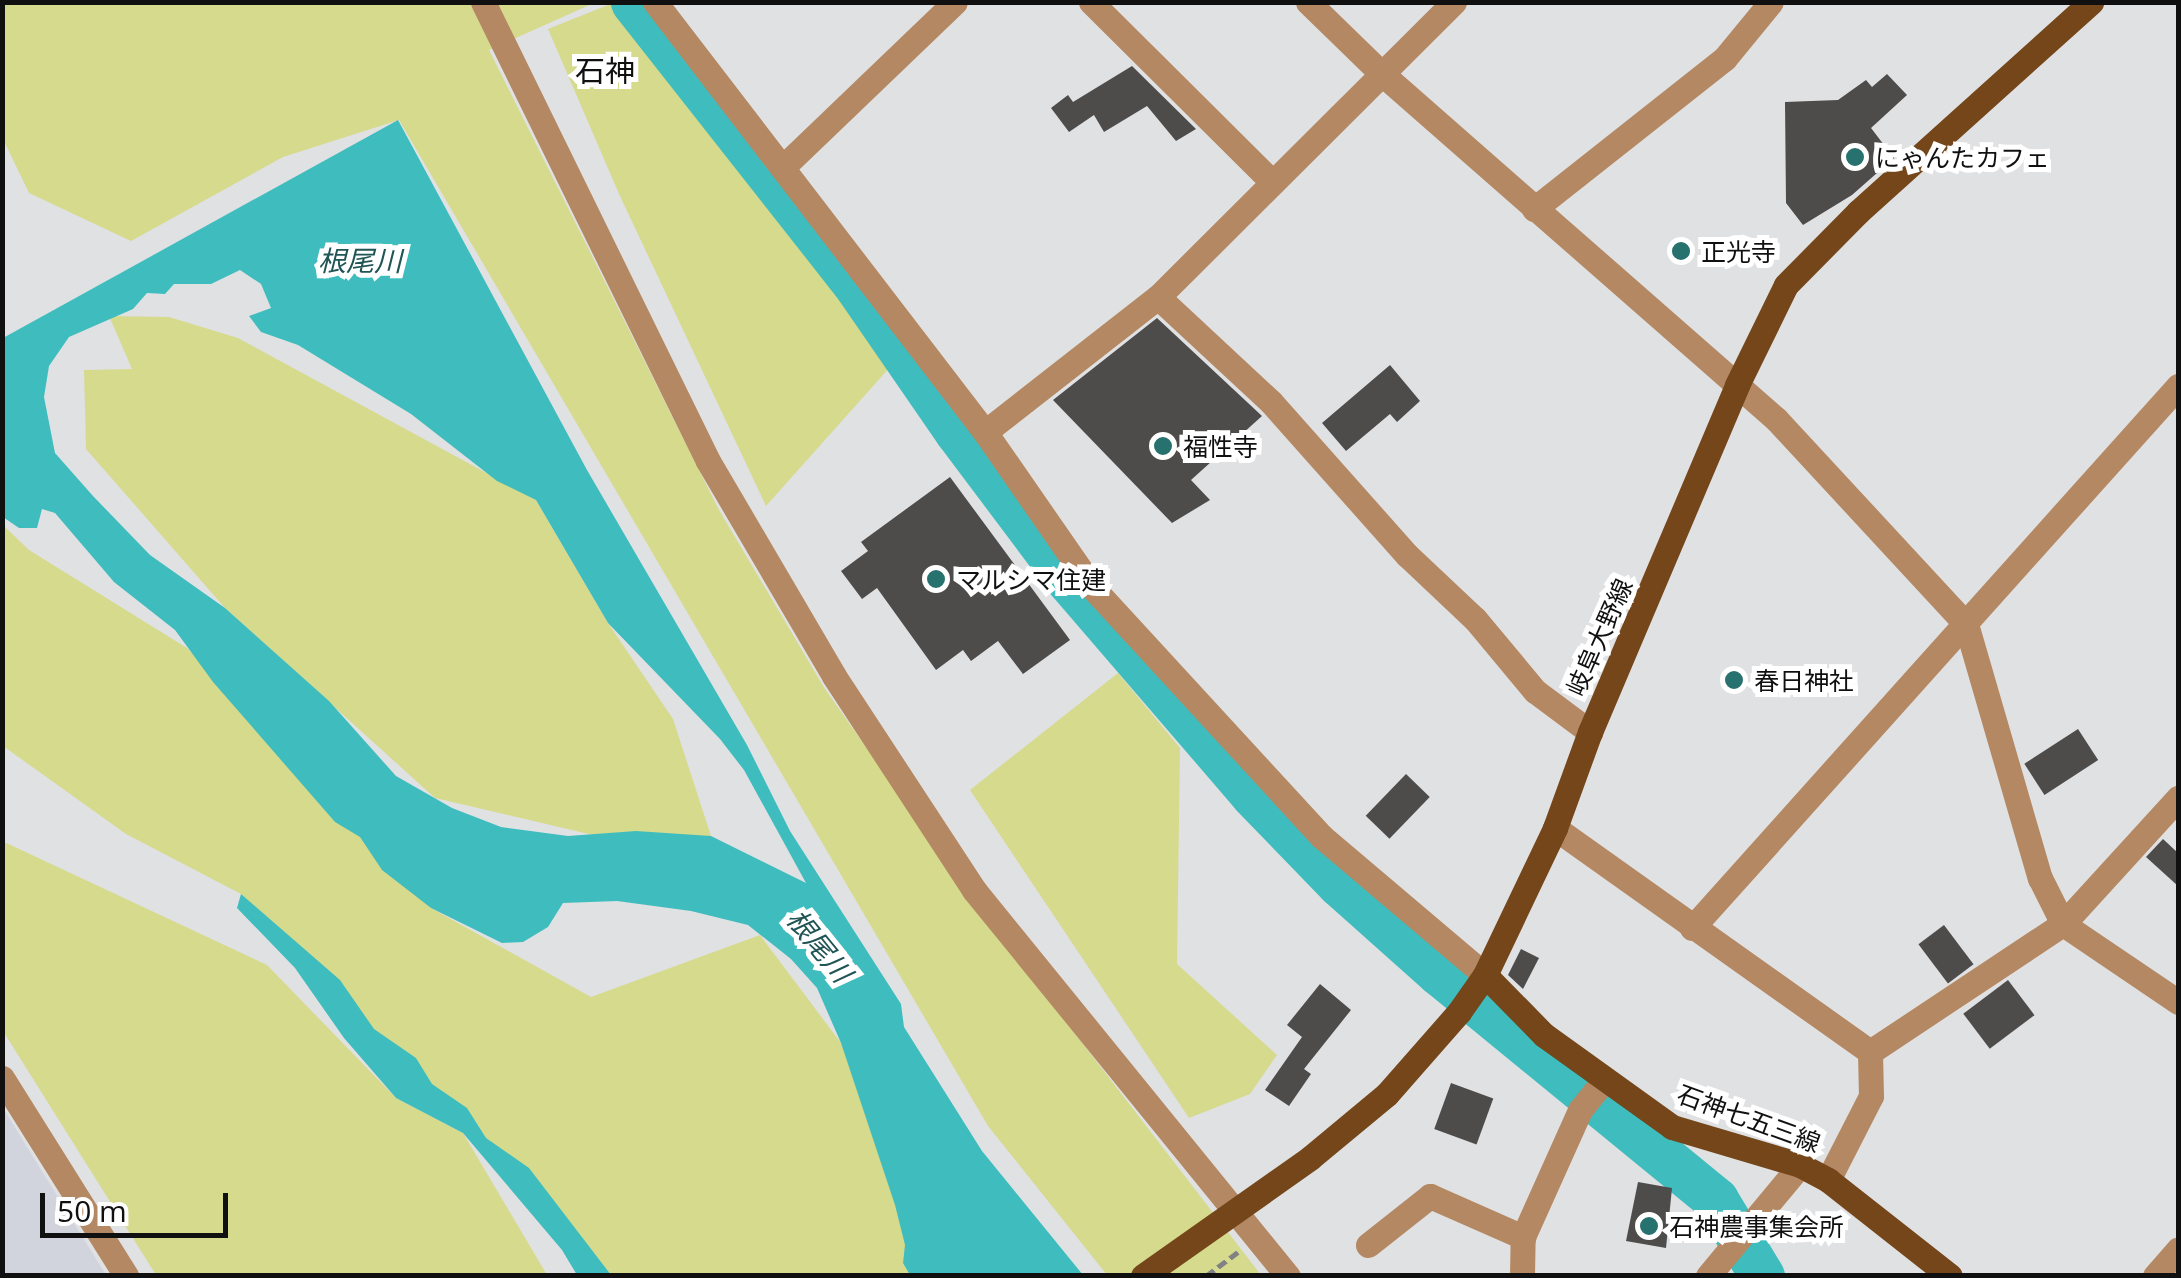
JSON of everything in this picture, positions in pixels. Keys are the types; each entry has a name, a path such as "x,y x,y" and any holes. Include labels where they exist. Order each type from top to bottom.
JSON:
{"main road":[{"name":"岐阜大野線","path":"1143,1276 1310,1158 1387,1094 1458,1012 1481,980 1555,828 1590,732 1737,385 1786,285 1858,212 2091,2"},
{"name":"石神七五三線","path":"1481,980 1600,1084 1672,1127 1800,1166 1828,1180 1950,1276"}],"street":[{"path":"483,2 708,462 834,676 974,890 1288,1275"},
{"path":"656,2 984,432 1092,588 1321,836 1481,980"},
{"path":"783,166 955,2"},
{"path":"1092,2 1272,182"},
{"path":"1308,2 1380,72 1776,419 1966,624 2040,878 2063,924 2178,1002"},
{"path":"984,432 1158,297 1454,2"},
{"path":"1534,208 1725,58 1771,2"},
{"path":"1158,297 1272,402 1408,555 1475,619 1534,690 1590,732"},
{"path":"1692,928 2178,386"},
{"path":"1870,1052 2063,924 2178,798"},
{"path":"1555,828 1870,1052"},
{"path":"1828,1180 1870,1096 1870,1052"},
{"path":"2,1078 126,1276"},
{"path":"1522,1276 1523,1237 1580,1110 1600,1084"},
{"path":"1708,1276 1800,1166"},
{"path":"1368,1245 1430,1196 1523,1237"},
{"path":"2156,1276 2178,1250"}],"path":[{"path":"1206,1276 1256,1239"}],"shaded area":[{"path":"3,1108 106,1275 3,1275"}],"green space":[{"path":"3,3 594,3 489,50 719,510 825,689 989,922 1261,1275 1107,1275 988,1126 399,120 283,157 131,241 29,193 3,139"},
{"path":"613,3 629,3 899,357 766,506 619,194 548,29"},
{"path":"109,316 169,317 238,338 536,500 608,623 673,719 711,836 593,835 435,798 225,608 86,449 84,370 132,369"},
{"path":"2,524 29,550 187,648 431,908 591,997 760,935 841,1043 941,1275 601,1275 241,894 126,834 3,746"},
{"path":"1118,673 1180,748 1177,964 1277,1055 1250,1094 1189,1118 970,790"},
{"path":"2,841 267,965 396,1098 463,1133 547,1275 156,1275 3,1031"}],"water":[{"name":"根尾川","path":"398,120 587,470 747,745 790,831 901,1004 904,1027 982,1151 1083,1275 910,1275 903,1263 905,1245 895,1205 841,1043 817,988 791,959 748,925 691,911 617,901 563,903 548,927 523,942 502,943 431,908 382,870 360,837 335,822 213,682 175,630 114,582 55,513 42,509 37,528 19,528 3,517 3,338","holes":["240,270 261,284 271,308 249,316 261,332 298,345 411,414 497,481 536,500 608,623 720,739 744,770 806,883 711,836 636,831 568,836 501,827 452,808 396,776 329,701 225,608 150,555 93,496 55,453 44,397 49,366 69,337 133,309 147,293 165,294 174,284 211,284"]},
{"path":"241,894 340,980 374,1029 416,1058 432,1084 467,1108 486,1138 529,1168 611,1275 577,1275 562,1250 463,1133 396,1098 344,1038 295,968 237,908"}],"building":[{"path":"1132,66 1196,129 1176,141 1147,106 1104,132 1094,115 1069,132 1051,108 1068,95 1073,102"},
{"name":"にゃんたカフェ","path":"1887,74 1907,95 1871,128 1894,158 1852,195 1803,225 1786,203 1785,102 1838,100 1866,80 1872,87"},
{"name":"福性寺","path":"1157,318 1262,416 1191,480 1210,500 1172,523 1053,400"},
{"path":"1390,365 1420,401 1397,422 1390,414 1346,451 1322,423"},
{"name":"マルシマ住建","path":"950,477 1070,640 1023,674 998,641 971,661 963,650 936,670 877,588 862,599 841,571 868,551 861,542"},
{"path":"2078,729 2098,760 2044,795 2024,764"},
{"path":"1406,774 1430,797 1389,839 1366,816"},
{"path":"2163,839 2178,853 2178,886 2146,857"},
{"path":"1944,925 1973,964 1948,983 1918,944"},
{"path":"1521,949 1539,958 1523,989 1508,975"},
{"path":"2008,980 2034,1015 1990,1049 1963,1014"},
{"path":"1320,984 1351,1010 1304,1069 1311,1074 1289,1106 1265,1090 1302,1037 1287,1025"},
{"path":"1451,1083 1493,1098 1477,1144 1434,1129"},
{"name":"石神農事集会所","path":"1638,1182 1672,1188 1666,1248 1626,1241"}],"waterway":[{"path":"633,2 857,287 957,432 1069,581 1253,795 1339,884 1439,973 1716,1200 1762,1276"}],"place":[{"name":"にゃんたカフェ","path":"1855,157"},
{"name":"正光寺","path":"1681,251"},
{"name":"福性寺","path":"1163,446"},
{"name":"マルシマ住建","path":"936,579"},
{"name":"春日神社","path":"1734,680"},
{"name":"石神農事集会所","path":"1649,1226"}],"district":[{"name":"石神","path":"605,71"}]}
